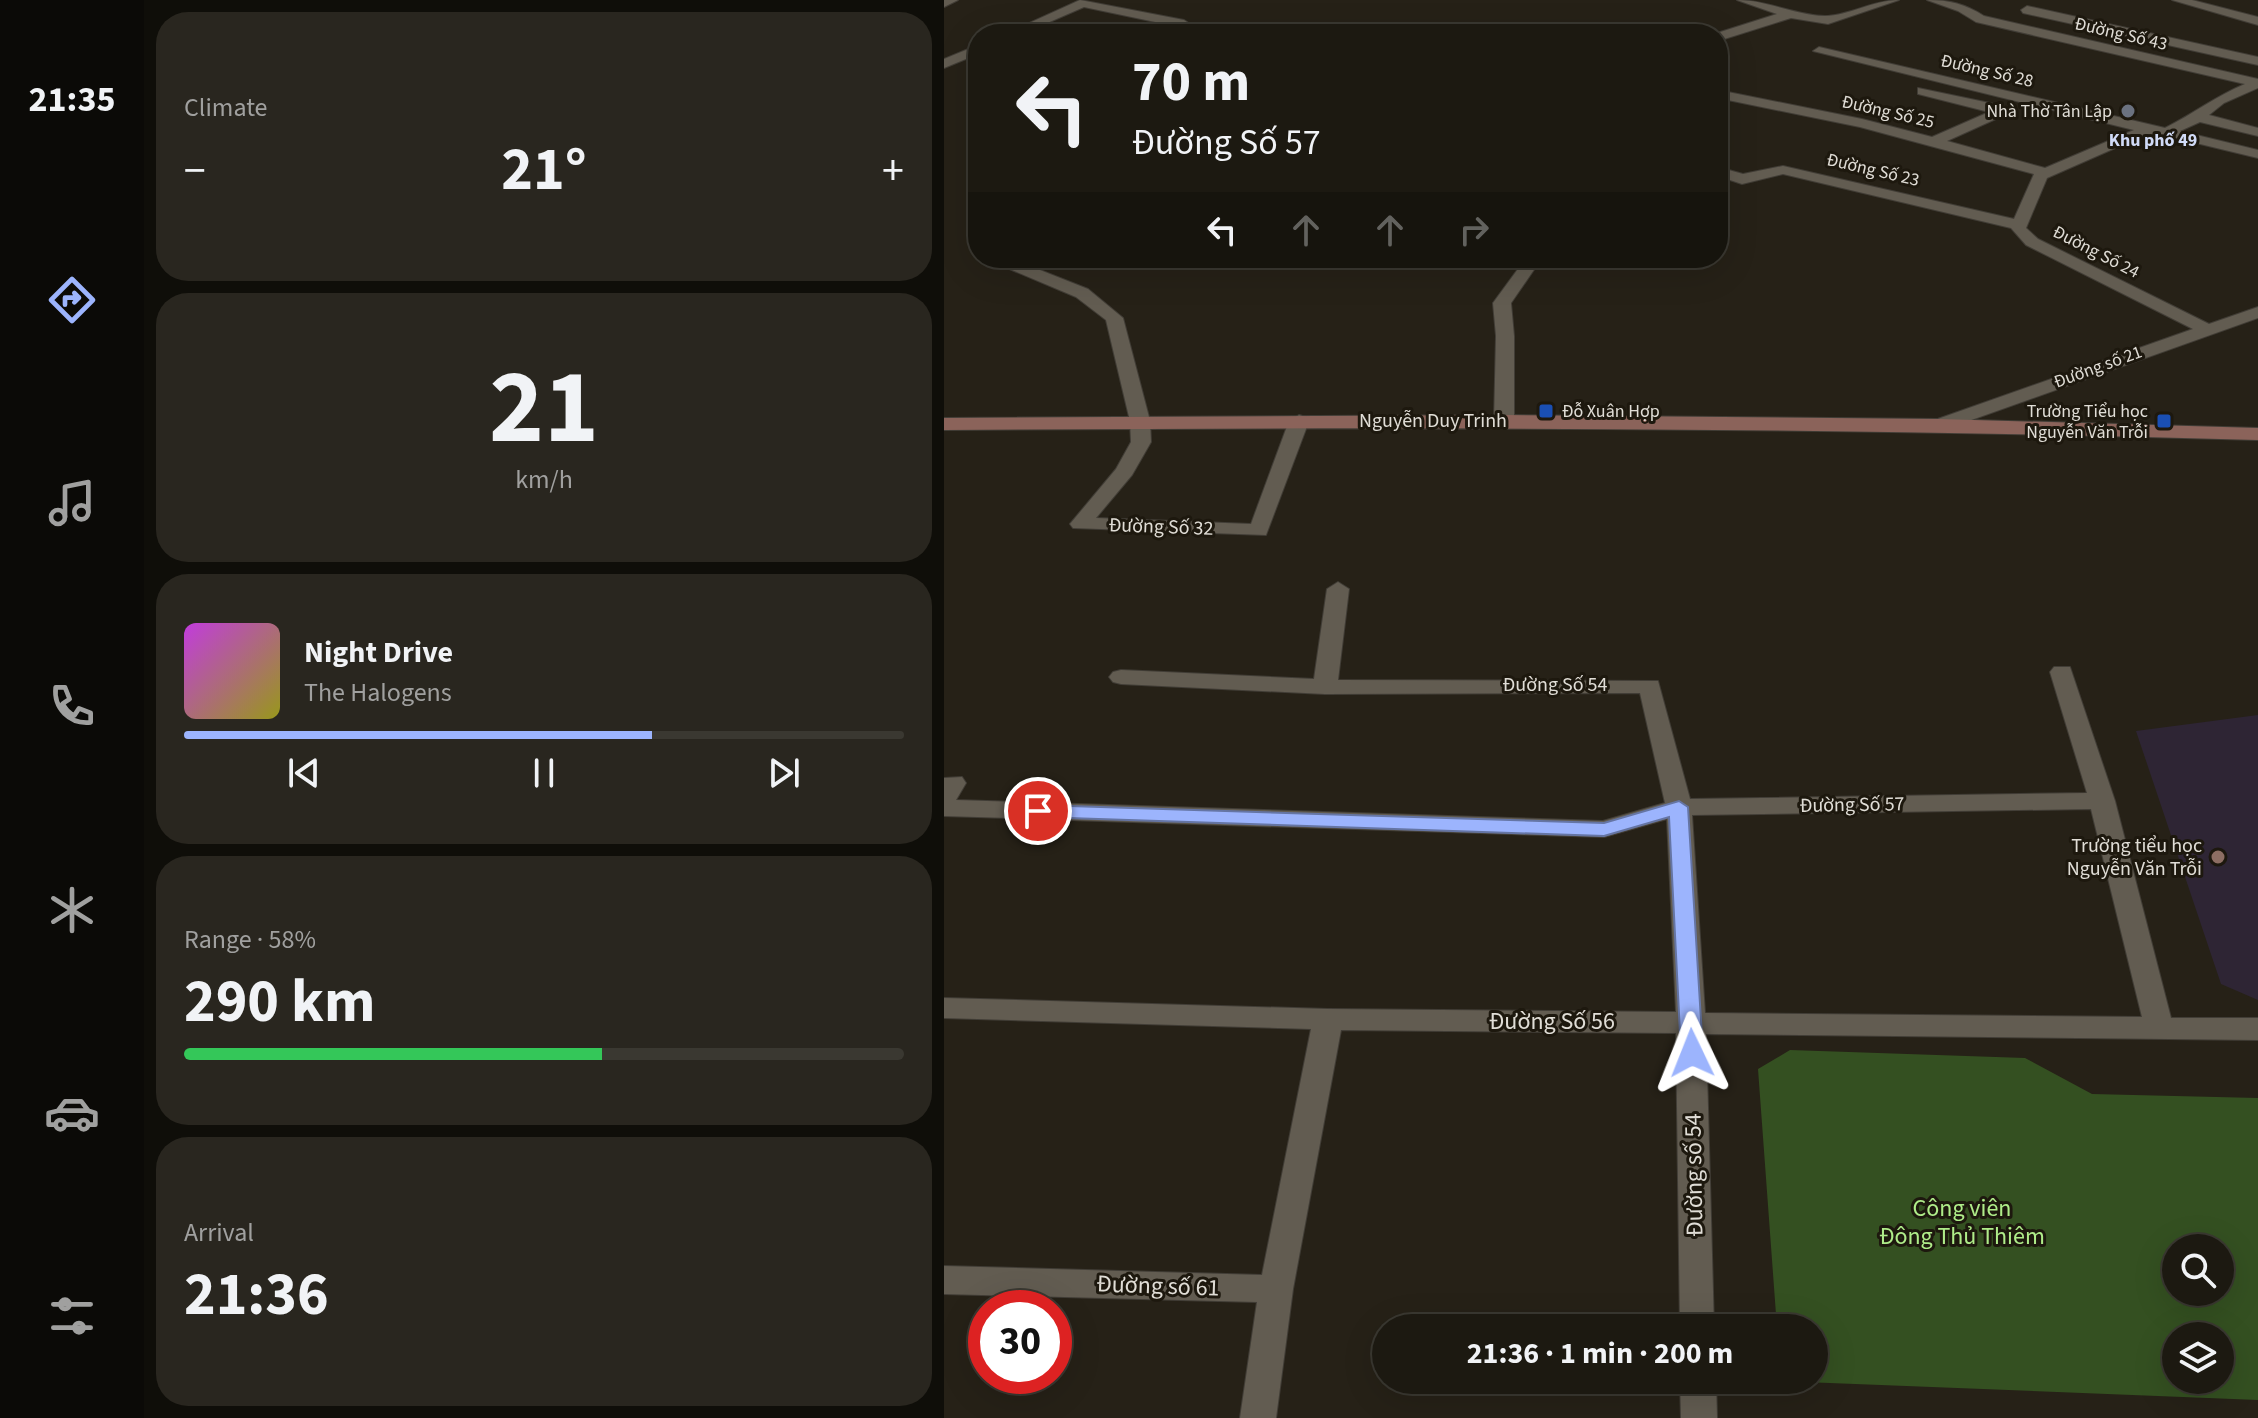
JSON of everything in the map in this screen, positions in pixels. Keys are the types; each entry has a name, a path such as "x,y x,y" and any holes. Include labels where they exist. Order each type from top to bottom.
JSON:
{"main road":[{"name":"Nguyễn Duy Trinh","path":"945,426 1140,421 1504,421 1939,425 2258,434"}],"street":[{"path":"944,3 952,0"},
{"path":"1743,0 1790,14 1833,20 1893,0"},
{"name":"Đường Số 43","path":"1933,0 1962,8 1980,19 2258,83"},
{"path":"2178,0 2258,21"},
{"path":"1034,24 1086,2 1184,24"},
{"path":"2027,10 2258,61"},
{"path":"1728,34 1790,14"},
{"name":"Đường Số 28","path":"1819,51 2133,123 2145,130"},
{"path":"944,64 968,53"},
{"path":"1856,74 1885,82"},
{"path":"2167,132 2198,117 2219,100 2258,83"},
{"path":"1914,89 2002,111"},
{"name":"Đường Số 25","path":"1728,96 1862,123 2047,173"},
{"path":"1934,142 2031,99"},
{"path":"2198,117 2258,132"},
{"path":"2019,225 2041,175 2145,130 2167,132 2258,154"},
{"name":"Đường Số 23","path":"1728,178 1742,179 1783,170 2019,225"},
{"name":"Đường Số 24","path":"2019,225 2018,229 2032,242 2204,328"},
{"name":"Đường Số 32","path":"1021,268 1082,293 1114,318 1140,421 1141,442 1135,456 1080,524 1259,531 1299,421"},
{"path":"1504,421 1505,336 1502,303 1522,268"},
{"name":"Đường số 21","path":"1939,425 2204,328 2258,312"},
{"path":"1325,687 1338,589"},
{"path":"2062,672 2102,801 2159,1027"},
{"name":"Đường Số 54","path":"1121,677 1325,687 1650,686 1679,807 1691,1022"},
{"name":"Đường Số 57","path":"944,808 1604,829 1679,807 2102,801"},
{"name":"Đường Số 56","path":"944,1008 1328,1019 2258,1029"},
{"path":"1258,1418 1276,1289 1328,1019"},
{"name":"Đường số 54","path":"1691,1022 1697,1314"},
{"name":"Đường số 61","path":"944,1280 1276,1289"},
{"path":"1698,1394 1699,1418"}],"shaded area":[{"name":"Trường tiểu học Nguyễn Văn Trỗi","path":"2258,715 2258,1000 2221,984 2136,731"}],"green space":[{"name":"Công viên Đông Thủ Thiêm","path":"1790,1050 2025,1058 2092,1094 2258,1098 2258,1400 1828,1383 1828,1314 1776,1314 1758,1069"}],"place":[{"name":"Nhà Thờ Tân Lập","path":"2128,111"},
{"name":"Đỗ Xuân Hợp","path":"1546,411"},
{"name":"Trường Tiểu học Nguyễn Văn Trỗi","path":"2164,421"},
{"name":"Trường tiểu học Nguyễn Văn Trỗi","path":"2218,857"}],"district":[{"name":"Khu phố 49","path":"2153,140"}],"route":[{"path":"1038,811 1604,829 1679,807 1692,1053"}]}
